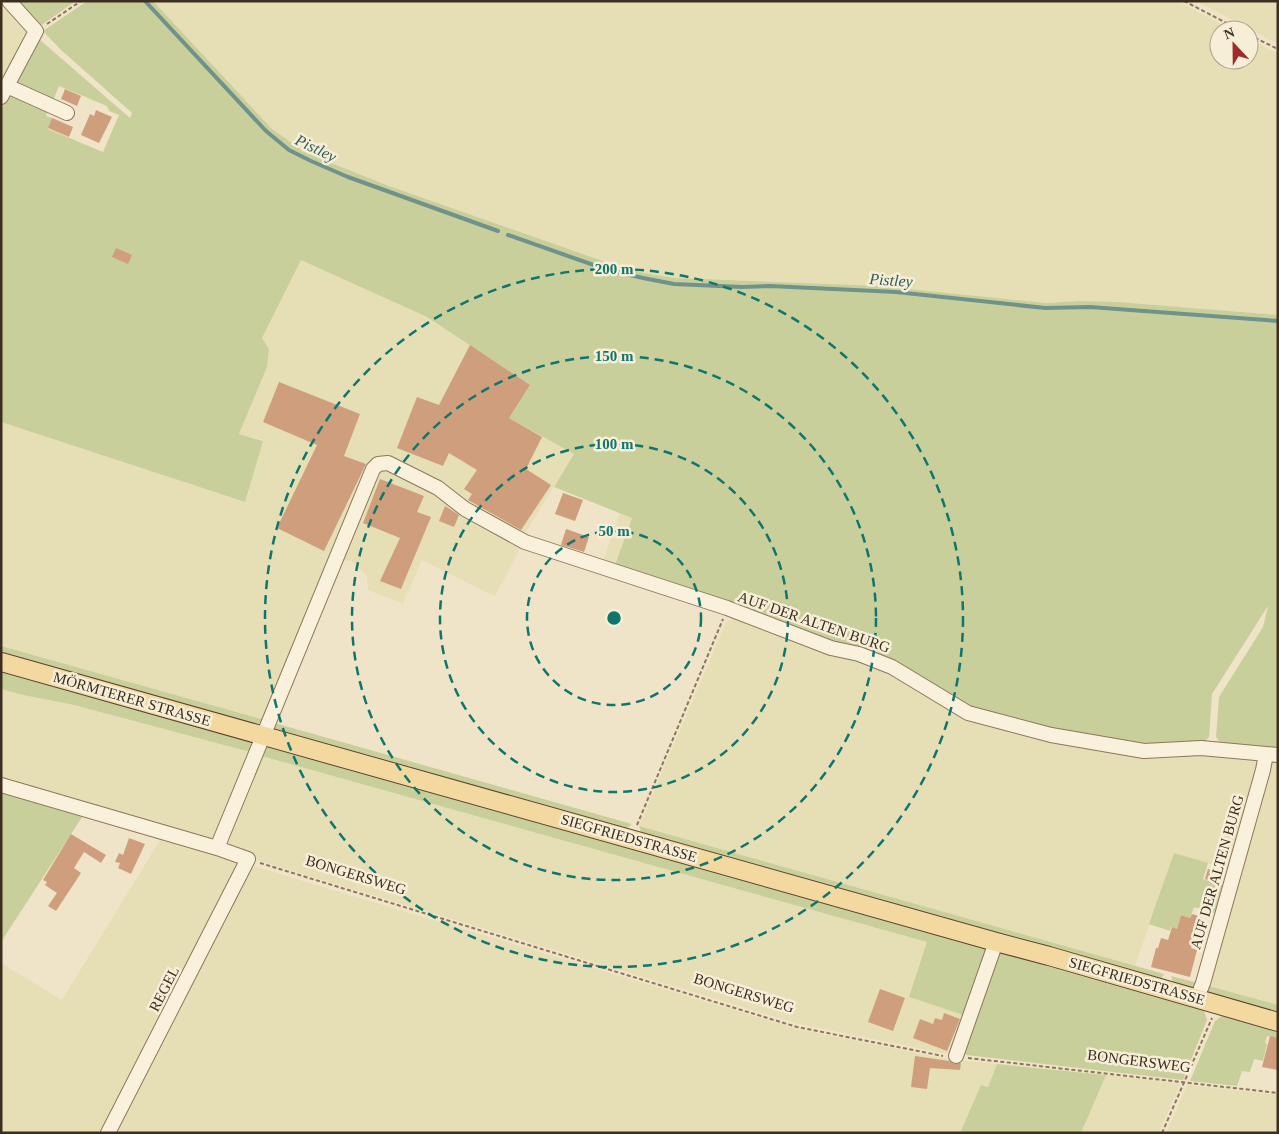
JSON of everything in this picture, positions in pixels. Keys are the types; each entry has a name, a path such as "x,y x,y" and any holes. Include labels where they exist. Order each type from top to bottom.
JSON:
{"main road":[{"name":"MÖRMTERER STRASSE","path":"1,662 262,735"},
{"name":"SIEGFRIEDSTRASSE","path":"262,735 1278,1022"}],"street":[{"path":"9,1 36,31 4,92 67,113"},
{"name":"AUF DER ALTEN BURG","path":"262,735 372,469 378,464 388,463 438,488 465,509 525,542 728,608 831,648 859,654 892,667 968,713 1051,735 1144,751 1201,748 1272,754 1263,770 1203,983 1197,998"},
{"path":"217,848 262,735"},
{"path":"1,785 217,848 248,860"},
{"name":"REGEL","path":"108,1133 248,860"},
{"path":"956,1056 996,942"}],"path":[{"path":"36,31 81,1"},
{"path":"1184,1 1221,20"},
{"path":"1259,40 1278,50"},
{"path":"631,838 728,608"},
{"name":"BONGERSWEG","path":"248,860 797,1027 942,1056 956,1056 1278,1093"},
{"path":"1162,1133 1217,1004"}],"shaded area":[{"path":"1,1 26,26 28,40 1,91"},
{"path":"153,1 1178,1 1213,20 1209,20 1209,70 1259,70 1259,44 1278,54 1278,315 1118,302 1080,301 1046,303 675,278 644,273 614,265 389,186 304,152 271,128"},
{"path":"1196,1 1278,1 1278,44 1259,34 1259,20 1232,20"},
{"path":"301,260 427,317 530,385 509,418 574,454 522,538 522,545 495,596 422,560 403,604 368,590 367,576 351,561 341,560 265,720 1,646 1,422 244,502 263,440 239,434 267,367 262,338"},
{"path":"620,513 632,517 614,568 602,564"},
{"path":"738,617 1202,752 1254,756 1260,765 1230,870 1174,853 1135,966 639,826 726,622"},
{"path":"1,689 74,705 254,753 217,839 205,840 1,779"},
{"path":"258,755 927,942 966,1016 953,1053 942,1053 799,1024 250,858 229,844 227,830"},
{"path":"1278,758 1278,1005 1205,985 1268,765"},
{"path":"162,837 235,859 240,869 104,1133 1,1133 1,963 62,1000"},
{"path":"253,866 797,1029 941,1058 997,1064 988,1087 981,1085 960,1133 110,1133"},
{"path":"1106,1075 1180,1084 1159,1133 1081,1133"},
{"path":"1187,1085 1278,1095 1278,1133 1166,1133"}],"green space":[{"path":"16,1 76,1 39,27"},
{"path":"87,1 153,1 271,128 304,152 389,186 614,265 644,273 675,278 879,286 1046,303 1080,301 1118,302 1278,315 1278,750 1224,747 1216,737 1219,697 1263,627 1268,606 1212,694 1209,737 1202,745 1145,748 1102,742 970,710 894,664 614,568 632,518 554,487 574,454 509,418 530,385 427,317 301,260 262,338 269,349 267,367 239,434 263,441 245,502 1,422 1,110 9,94 48,111 46,116 52,118 48,129 103,152 119,115 109,111 107,106 59,86 53,101 15,84 39,39 130,118 132,113 60,49 43,31"},
{"path":"1,646 265,720 254,726 1,655"},
{"path":"1,669 252,740 254,753 74,705 1,689"},
{"path":"271,722 632,824 624,831 275,733"},
{"path":"270,744 987,946 987,959 966,1016 909,997 927,942 258,755"},
{"path":"1,788 84,814 1,942"},
{"path":"639,826 1164,974 1160,981 642,835"},
{"path":"1174,853 1208,863 1203,879 1225,886 1218,914 1194,907 1190,918 1181,915 1177,929 1171,927 1170,931 1149,924"},
{"path":"1005,949 1203,1007 1207,1020 1183,1080 966,1055 962,1047 993,960"},
{"path":"1171,976 1198,983 1192,990 1174,985"},
{"path":"1205,985 1278,1005 1278,1014 1210,995"},
{"path":"1226,1013 1278,1028 1278,1038 1267,1036 1263,1061 1254,1059 1250,1072 1242,1071 1237,1086 1190,1081 1215,1021"},
{"path":"997,1064 1106,1075 1081,1133 960,1133 981,1085 988,1087"}],"building":[{"path":"65,89 81,96 77,106 61,99"},
{"path":"96,110 112,117 99,143 81,135 90,114 94,116"},
{"path":"52,118 73,127 69,137 48,128"},
{"path":"116,248 132,255 128,264 112,257"},
{"path":"470,345 530,385 509,418 542,437 526,469 551,485 521,530 468,500 472,494 464,489 477,470 449,453 443,466 397,448 417,397 439,405"},
{"path":"279,382 360,414 344,456 366,464 324,551 277,528 317,445 263,422"},
{"path":"380,479 424,496 417,512 431,517 401,589 380,581 400,538 363,523"},
{"path":"563,493 583,500 575,521 555,514"},
{"path":"445,506 459,515 454,527 439,521"},
{"path":"566,529 589,537 584,552 561,545"},
{"path":"71,834 106,855 101,863 84,852 74,868 81,873 56,911 48,906 57,893 45,885 47,882 43,880"},
{"path":"129,838 145,844 131,874 118,868 120,863 115,862 119,853 123,855"},
{"path":"1208,869 1217,872 1214,882 1205,879"},
{"path":"1192,914 1202,917 1191,948 1197,950 1190,977 1151,967 1161,938 1168,940 1172,927 1177,929 1181,915 1190,918"},
{"path":"880,989 905,998 893,1031 868,1022"},
{"path":"944,1013 960,1019 947,1051 913,1038 920,1019 933,1024 935,1018 942,1020"},
{"path":"1270,1036 1278,1038 1277,1070 1262,1067"},
{"path":"915,1056 949,1061 954,1064 961,1063 960,1070 930,1068 927,1089 911,1087"}],"waterway":[{"name":"Pistley","path":"145,1 266,131 289,150 348,177 498,231"},
{"name":"Pistley","path":"508,235 608,270 674,284 896,292 1045,308 1090,307 1278,321"}]}
